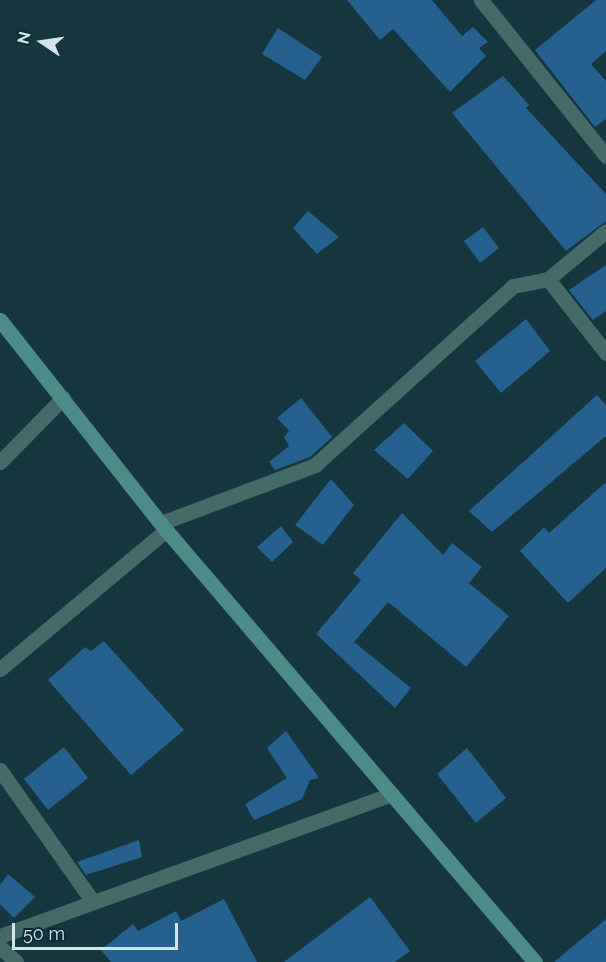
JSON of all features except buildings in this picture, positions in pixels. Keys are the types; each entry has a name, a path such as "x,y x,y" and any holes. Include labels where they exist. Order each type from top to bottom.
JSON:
{"main road":[{"path":"0,320 163,527 535,962"}],"street":[{"path":"481,0 606,156"},
{"path":"0,669 163,527 315,465 513,286 548,279 606,231"},
{"path":"548,279 606,353"},
{"path":"0,462 63,398"},
{"path":"0,770 91,899"},
{"path":"0,936 91,899 392,794"},
{"path":"0,947 16,962"}]}
